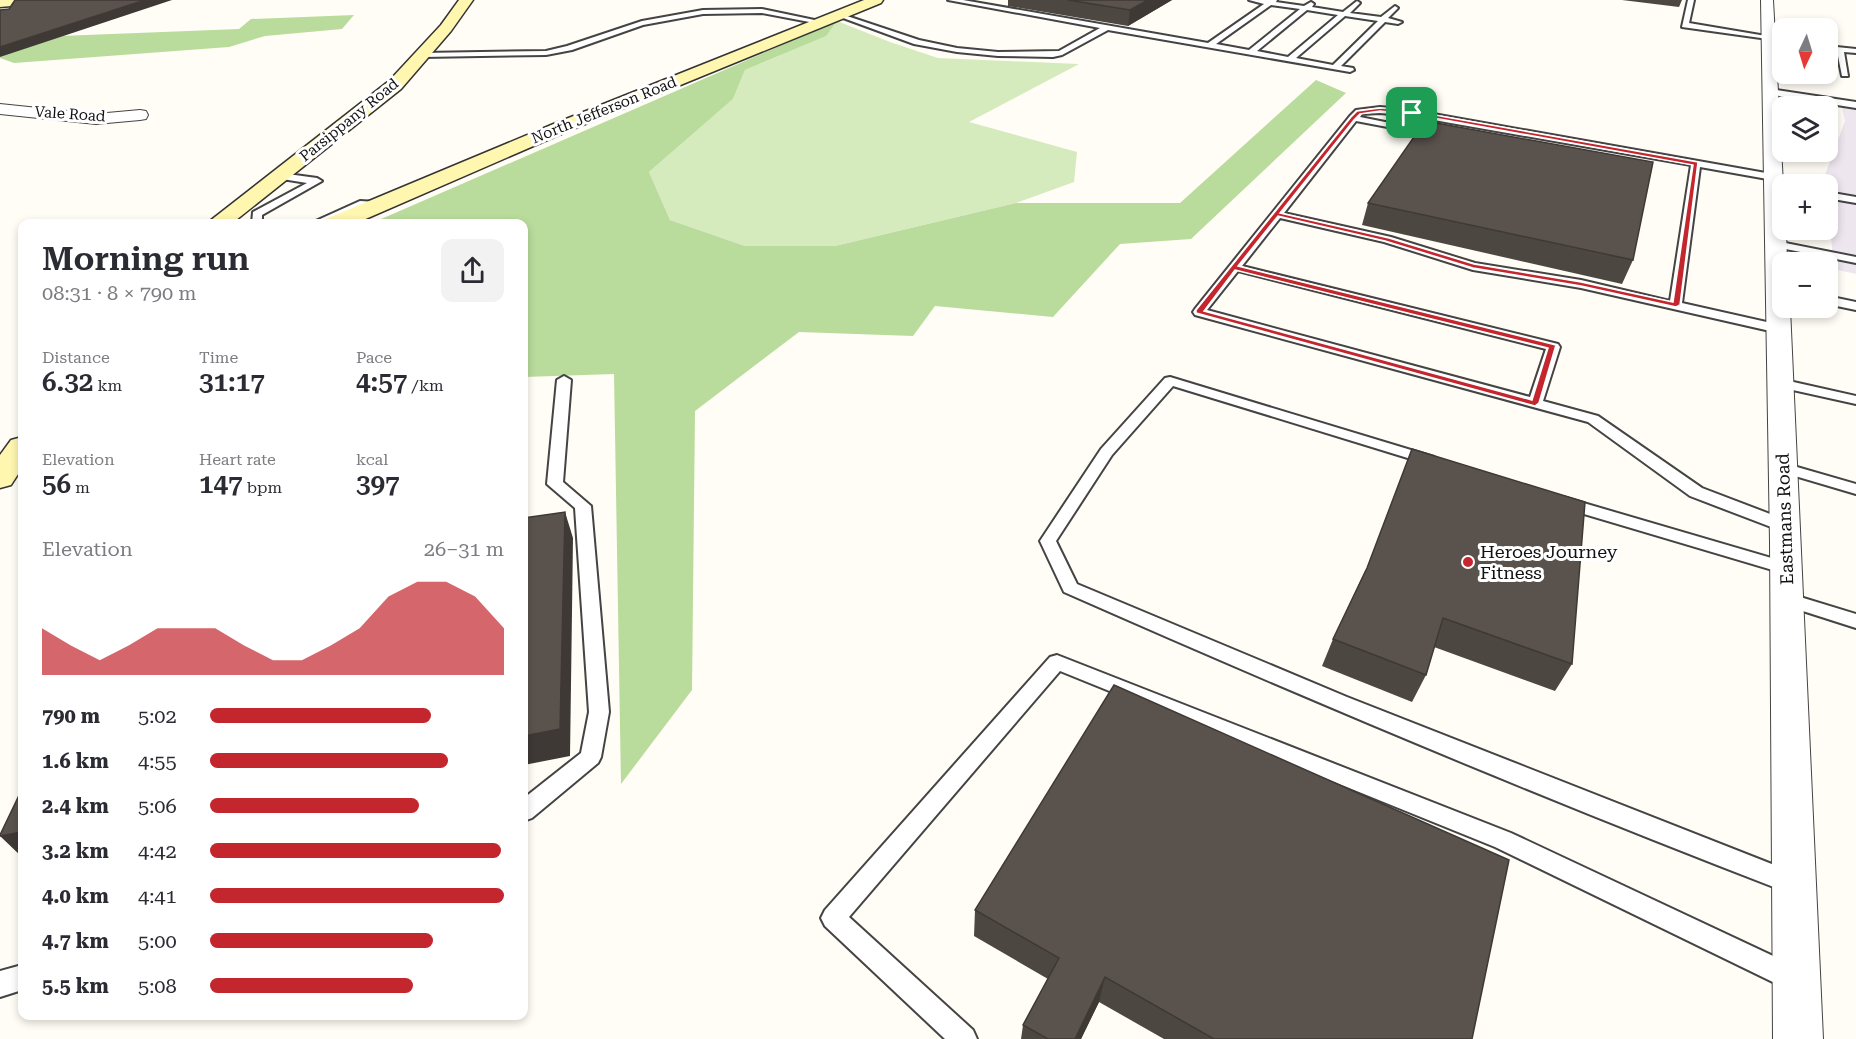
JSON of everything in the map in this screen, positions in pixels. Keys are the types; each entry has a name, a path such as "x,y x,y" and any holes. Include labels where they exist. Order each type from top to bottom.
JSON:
{"street":[{"path":"0,3 34,0"},
{"name":"Parsippany Road","path":"224,219 387,91 423,55 466,0"},
{"name":"North Jefferson Road","path":"345,219 876,0"},
{"name":"Eastmans Road","path":"1767,0 1775,174"},
{"name":"Vale Road","path":"0,109 96,119 140,116"},
{"name":"Eastmans Road","path":"1775,240 1776,252"},
{"name":"Eastmans Road","path":"1779,318 1798,1039"},
{"path":"0,478 18,452"}],"lane":[{"path":"703,12 704,0"},
{"path":"951,0 1350,69"},
{"path":"1252,0 1273,1 1398,22"},
{"path":"1251,52 1316,0"},
{"path":"1691,0 1685,25 1770,40"},
{"path":"1210,45 1273,1"},
{"path":"1290,59 1357,3"},
{"path":"1335,67 1395,8"},
{"path":"423,55 546,53 569,48 642,23 703,12 762,11 820,22"},
{"path":"839,15 892,35 930,45 1004,55 1062,53 1107,27"},
{"path":"1845,74 1840,50 1856,51"},
{"path":"1770,92 1856,105"},
{"path":"1772,182 1696,163 1625,155 1412,113 1380,110 1359,112 1199,312 1593,419 1696,492 1785,526"},
{"path":"1353,118 1455,137"},
{"path":"1676,305 1696,163"},
{"path":"257,219 257,214 316,181 280,176"},
{"path":"1838,197 1856,200"},
{"path":"326,219 360,204 377,205"},
{"path":"1276,214 1387,239 1473,266 1581,284 1779,329"},
{"path":"1775,244 1856,261"},
{"path":"1234,267 1553,347 1535,403"},
{"path":"1838,302 1856,306"},
{"path":"528,808 591,757 599,711 583,506 555,484 564,380"},
{"path":"1448,466 1170,381 1106,452 1048,542 1070,588 1386,722 1794,884"},
{"path":"1780,383 1856,400"},
{"path":"1783,468 1856,489"},
{"path":"1548,497 1786,568"},
{"path":"1787,599 1856,621"},
{"path":"964,1039 833,918 1058,662 1503,840 1797,981"},
{"path":"0,984 18,979"}],"shaded area":[{"path":"1840,99 1856,101 1856,274 1838,270 1838,252 1832,252 1831,240 1838,240 1838,174 1825,174 1830,162 1838,162 1838,140 1845,121"}],"green space":[{"path":"354,15 342,29 265,36 229,47 14,63 0,58 0,41 35,37 239,29 251,19"},
{"path":"837,21 938,58 1079,64 969,122 1077,152 1074,182 1016,203 835,246 745,246 670,220 649,172 733,99 745,70 825,36"},
{"path":"837,21 826,36 745,70 733,99 649,172 670,220 745,246 835,246 1016,203 1180,203 1316,80 1346,93 1191,239 1120,244 1053,317 935,306 913,336 799,332 695,411 692,690 621,784 614,374 528,377 528,219 381,219"}],"building":[{"path":"15,0 145,0 0,47 0,10 9,9"},
{"path":"1068,0 1148,0 1130,10"},
{"path":"1425,121 1653,162 1633,260 1368,203"},
{"name":"Heroes Journey Fitness","path":"1412,449 1585,502 1572,664 1443,618 1426,675 1333,639 1367,568"},
{"path":"565,512 560,729 528,735 528,517"},
{"path":"1114,685 1509,860 1472,1039 1214,1039 1105,977 1075,1039 1048,1039 1023,1025 1059,958 975,910"},
{"path":"18,797 18,833 0,835"}],"place":[{"name":"Heroes Journey Fitness","path":"1468,562"}],"route":[{"path":"1412,113 1380,110 1359,112 1353,118 1234,267 1553,347 1535,403 1199,312 1234,267 1276,214 1387,239 1473,266 1581,284 1676,305 1696,163 1412,113"}]}
